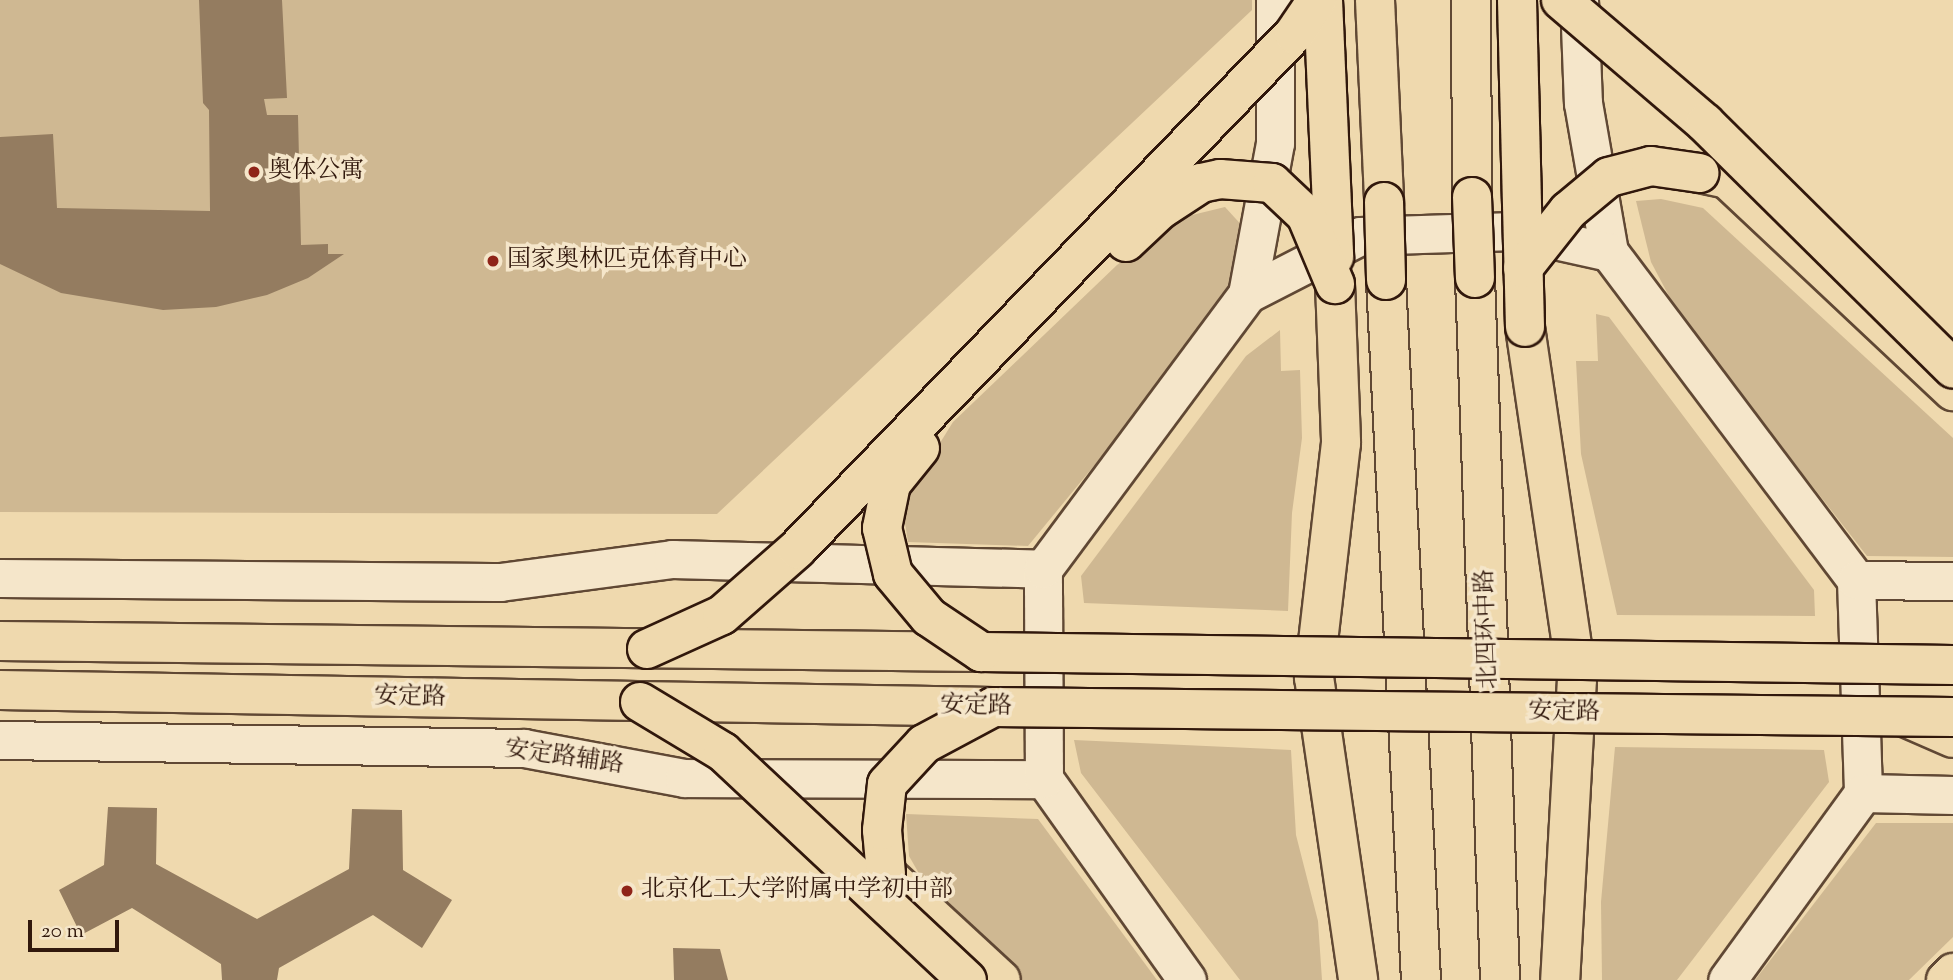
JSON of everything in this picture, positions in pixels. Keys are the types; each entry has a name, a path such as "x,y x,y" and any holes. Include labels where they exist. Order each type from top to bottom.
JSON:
{"main road":[{"path":"647,649 722,615 797,549 1294,34 1317,0"},
{"path":"1323,0 1341,443 1314,677 1358,980"},
{"path":"1375,0 1386,280 1421,980"},
{"name":"北四环中路","path":"1471,0 1472,197 1500,980"},
{"path":"1517,0 1525,327 1577,679 1560,980"},
{"path":"1561,0 1705,123 1953,368"},
{"path":"1524,268 1568,211 1609,177 1651,166 1727,179 1953,391"},
{"path":"981,652 929,617 893,574 882,528 891,484 963,394 1160,209 1201,183 1220,179 1272,183 1306,215 1335,284"},
{"path":"0,641 1953,664"},
{"path":"1907,664 1953,646"},
{"name":"安定路","path":"0,690 568,702 1953,717"},
{"path":"640,702 723,752 967,980"},
{"path":"993,707 924,744 887,784 882,830 886,874 1001,980"},
{"path":"1905,717 1953,738"},
{"path":"1946,980 1953,973"}],"street":[{"path":"1247,294 1275,143 1275,0"},
{"path":"1579,0 1583,103 1609,251 1856,580 1863,793 1727,980"},
{"path":"1187,980 1044,779 1042,569 1247,294 1360,236 1514,232 1609,251"},
{"path":"0,578 500,582 672,559 1042,569"},
{"path":"1856,580 1953,581"},
{"name":"安定路辅路","path":"0,740 524,748 684,778 1044,779"},
{"path":"1863,793 1953,795"}],"shaded area":[{"name":"国家奥林匹克体育中心","path":"0,0 1252,0 1252,10 717,514 0,512"},
{"path":"1661,199 1703,208 1953,438 1953,557 1867,556 1680,317 1651,262 1636,201"},
{"path":"1225,207 1246,230 1226,305 1028,546 908,542 902,504 953,422 1117,265 1184,217"},
{"path":"1596,314 1609,317 1814,590 1815,616 1617,615 1581,454 1576,361 1598,361"},
{"path":"1280,330 1281,371 1300,370 1302,438 1292,513 1288,611 1084,603 1081,576 1246,356"},
{"path":"1074,740 1291,750 1296,835 1318,921 1322,980 1240,980 1081,773"},
{"path":"1615,747 1824,750 1829,782 1677,980 1602,980 1601,902"},
{"path":"906,814 1038,819 1157,980 1011,980 941,912 909,856"},
{"path":"1876,823 1953,823 1953,937 1909,980 1755,980"}],"building":[{"name":"奥体公寓","path":"199,0 282,0 287,98 264,99 267,115 298,115 301,245 328,244 328,254 344,254 308,278 267,295 216,307 163,310 61,293 0,264 0,137 53,134 57,208 210,211 209,110 203,103"},
{"path":"108,807 157,808 156,864 257,919 349,869 352,809 402,810 403,870 452,900 422,948 373,915 279,968 277,980 222,980 221,964 132,908 81,935 59,890 104,865"},
{"path":"673,948 720,949 728,980 674,980"}],"place":[{"name":"奥体公寓","path":"254,172"},
{"name":"国家奥林匹克体育中心","path":"493,261"},
{"name":"北京化工大学附属中学初中部","path":"627,891"}]}
